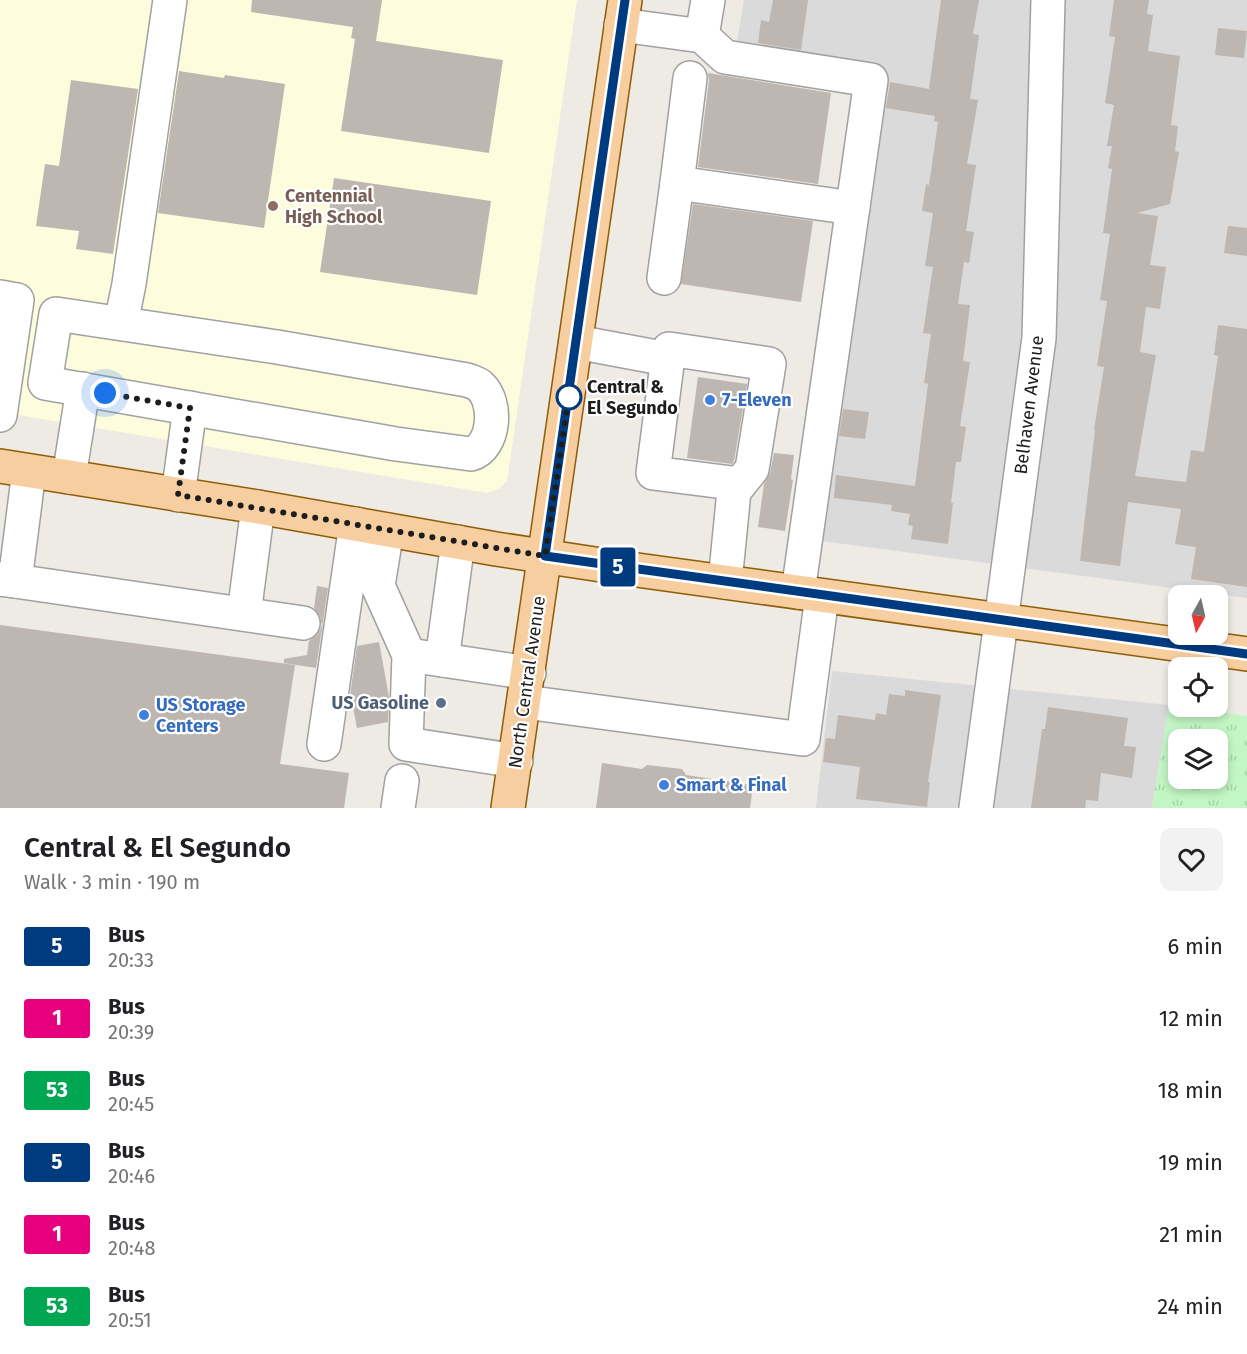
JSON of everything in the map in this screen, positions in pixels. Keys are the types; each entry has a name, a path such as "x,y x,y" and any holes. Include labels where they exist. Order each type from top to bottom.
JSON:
{"main road":[{"name":"North Central Avenue","path":"508,808 623,13"},
{"path":"14,469 258,507 545,556 1247,654"}],"street":[{"path":"121,323 129,284 170,0"},
{"path":"702,36 708,0"},
{"name":"Belhaven Avenue","path":"976,808 1039,338 1048,0"},
{"path":"409,655 442,660 527,687 803,739 810,594 853,208 871,80 725,57 702,36 623,13"},
{"path":"664,278 690,78"},
{"path":"677,183 853,208"},
{"path":"0,297 17,300 3,377 0,415"},
{"path":"56,314 121,323 277,346 467,380 479,384 488,395 492,416 487,442 478,452 471,454 396,444 45,383 56,314"},
{"path":"576,342 667,359"},
{"path":"725,582 734,491 740,484 752,469 769,364 669,349 653,473 740,484"},
{"path":"69,477 83,389"},
{"path":"178,495 190,408"},
{"path":"14,469 7,580 303,622"},
{"path":"244,614 258,507"},
{"path":"372,527 378,586 409,655 406,744 516,760"},
{"path":"324,744 372,527"},
{"path":"442,660 458,542"}],"shaded area":[{"name":"Centennial High School","path":"0,0 577,0 507,481 499,489 488,493 0,412"},
{"path":"744,0 1247,0 1247,598 1228,595 1228,585 1168,585 1168,587 815,540 877,71 736,47"},
{"path":"832,671 1168,705 1152,808 816,808"}],"green space":[{"path":"1168,711 1168,717 1228,717 1228,713 1247,716 1247,808 1152,808"}],"building":[{"path":"252,0 382,0 376,41 503,60 489,153 341,131 355,39 351,38 353,27 251,12"},
{"path":"773,0 808,0 801,50 758,43 761,20 769,22"},
{"path":"941,0 979,0 973,34 979,35 970,99 978,100 967,164 976,165 966,231 974,232 969,263 964,262 958,304 970,305 963,361 970,362 960,426 966,427 961,462 956,462 948,544 911,539 913,526 908,525 910,514 891,511 892,505 834,498 836,475 915,486 928,384 924,383 931,334 923,333 933,267 925,266 933,213 922,211 926,184 929,185 938,122 934,121 935,116 886,108 890,82 929,89"},
{"path":"1114,0 1149,0 1147,14 1153,15 1148,51 1180,56 1171,125 1178,126 1175,151 1179,152 1170,204 1137,213 1158,216 1150,265 1166,267 1160,309 1146,307 1140,352 1156,355 1135,476 1186,482 1191,450 1204,452 1218,356 1214,355 1218,325 1247,329 1247,587 1191,579 1196,547 1175,544 1181,509 1128,502 1120,566 1080,561 1094,430 1104,367 1097,366 1107,301 1100,300 1110,234 1103,233 1112,169 1108,168 1112,146 1107,146 1114,105 1105,103 1115,37 1109,36"},
{"path":"1218,28 1247,31 1244,58 1215,55"},
{"path":"179,71 285,84 264,228 158,213"},
{"path":"708,73 831,93 818,184 698,167"},
{"path":"71,80 138,89 113,254 76,249 79,231 36,226 45,164 59,166"},
{"path":"334,178 491,201 477,295 320,272"},
{"path":"693,204 813,221 801,302 681,284"},
{"path":"1228,226 1247,228 1247,256 1224,253"},
{"path":"698,377 747,384 732,464 687,458"},
{"path":"843,409 869,412 865,439 839,436"},
{"path":"774,453 794,455 791,479 793,480 785,531 758,527 764,484 770,473"},
{"path":"317,586 328,588 316,668 284,663 284,659 307,655 309,641 318,634 322,625 320,616 314,608"},
{"name":"US Storage Centers","path":"0,625 295,665 280,764 349,773 344,808 0,808"},
{"path":"379,642 389,697 388,722 357,728 352,702 349,703 357,646"},
{"path":"905,690 941,695 928,782 930,782 927,807 856,799 860,767 823,762 826,738 835,739 838,715 875,720 876,713 886,715 889,694 905,696"},
{"path":"1048,707 1128,718 1124,746 1136,747 1132,778 1101,773 1098,801 1086,800 1085,808 1031,808 1042,729 1045,729"},
{"path":"602,763 642,769 647,765 682,769 686,775 753,785 750,808 596,808"}],"bus line":[{"name":"5","path":"625,0 545,556 1247,654"}],"place":[{"name":"Centennial High School","path":"273,206"},
{"name":"Central & El Segundo","path":"569,397"},
{"name":"7-Eleven","path":"710,400"},
{"name":"US Gasoline","path":"441,703"},
{"name":"US Storage Centers","path":"144,715"},
{"name":"Smart & Final","path":"664,785"}],"route":[{"path":"105,393 190,408 178,495 545,556 570,389 569,397"}]}
